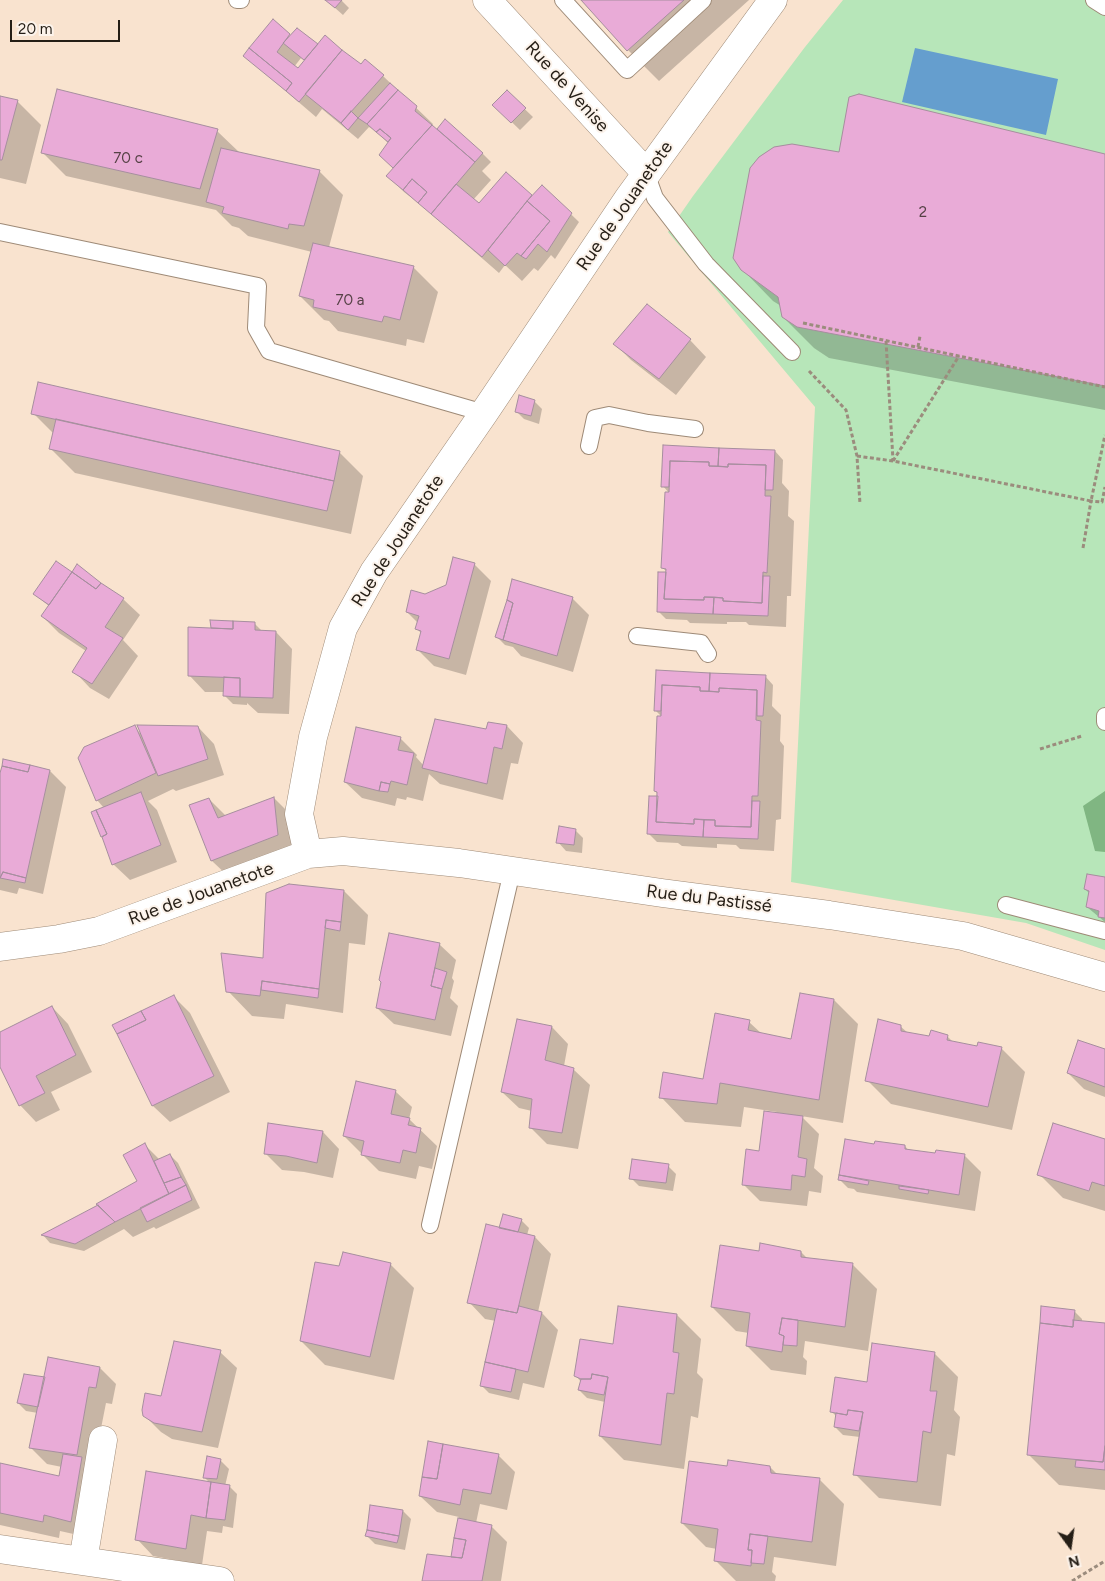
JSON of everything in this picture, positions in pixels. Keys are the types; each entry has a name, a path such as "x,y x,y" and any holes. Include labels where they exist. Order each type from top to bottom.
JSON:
{"street":[{"name":"Rue de Venise","path":"487,0 646,173"},
{"name":"Rue de Jouanetote","path":"0,947 59,939 99,931 308,854 299,814 313,737 343,628 374,572 646,173 773,0"},
{"name":"Rue du Pastissé","path":"308,854 343,851 459,863 662,894 829,915 963,936 1105,976"},
{"path":"83,1561 103,1440"},
{"path":"0,1549 220,1581"}],"lane":[{"path":"563,0 627,70 702,0"},
{"path":"1094,0 1105,7"},
{"path":"646,173 655,198 706,264 792,352"},
{"path":"0,232 258,286 256,328 269,351 484,413"},
{"path":"589,446 595,418 602,416 610,415 648,423 695,429"},
{"path":"637,636 701,643 708,654"},
{"path":"1105,716 1105,722"},
{"path":"430,1225 512,871"},
{"path":"1006,905 1105,932"}],"path":[{"path":"803,323 1105,387"},
{"path":"918,347 920,336"},
{"path":"886,340 893,461"},
{"path":"792,352 846,410 857,456 860,504"},
{"path":"893,461 959,356"},
{"path":"1083,548 1105,435"},
{"path":"857,456 893,461 1091,501 1102,502 1105,487"},
{"path":"1040,749 1086,734"},
{"path":"1072,1581 1105,1561"}],"green space":[{"path":"843,0 1105,0 1105,950 1026,923 791,882 815,407 668,232 805,47"},
{"path":"1105,791 1105,852 1095,851 1083,806"}],"water":[{"path":"915,48 1058,79 1046,135 902,102"}],"building":[{"path":"325,0 342,0 335,8"},
{"path":"581,0 684,0 627,51"},
{"path":"273,19 290,34 277,52 298,68 325,35 342,50 299,102 286,91 292,83 249,48"},
{"path":"297,28 318,44 304,60 283,43"},
{"path":"249,48 292,83 286,91 243,56"},
{"path":"342,50 361,64 365,59 384,75 341,123 305,94"},
{"path":"390,83 398,90 367,124 358,118"},
{"path":"57,89 218,129 200,189 41,153"},
{"path":"398,90 417,106 415,111 432,125 393,168 379,155 391,138 380,129 376,132 367,124"},
{"path":"507,90 526,108 511,123 492,105"},
{"path":"859,94 1105,154 1105,386 797,327 782,317 778,297 741,270 733,258 750,168 759,157 774,147 792,144 839,152 849,97"},
{"path":"0,96 18,100 2,160 0,160"},
{"path":"351,111 358,118 348,130 341,123"},
{"path":"445,119 483,153 475,162 437,129"},
{"path":"432,125 475,162 431,214 418,203 427,192 412,179 403,190 386,176"},
{"path":"380,129 391,138 388,142 376,132"},
{"path":"221,148 320,170 304,226 289,224 288,229 222,213 224,207 206,202"},
{"path":"506,172 532,195 482,257 431,214 456,184 479,203"},
{"path":"412,179 427,192 418,203 403,190"},
{"path":"542,185 572,213 547,252 538,244 526,259 521,256 550,221 527,201"},
{"path":"527,201 550,221 521,256 517,253 505,266 488,250"},
{"path":"313,243 414,266 400,320 384,316 382,322 313,307 314,300 299,296"},
{"path":"647,304 691,339 659,379 613,344"},
{"path":"38,382 340,451 334,481 31,414"},
{"path":"519,395 535,400 531,416 515,412"},
{"path":"56,419 334,481 327,511 49,449"},
{"path":"663,445 719,448 718,466 709,466 709,462 670,461 669,487 661,487"},
{"path":"719,448 775,450 773,490 765,490 766,465 728,464 728,467 718,466"},
{"path":"670,461 709,462 709,466 728,467 728,464 766,465 765,496 771,496 767,573 763,572 762,603 723,601 723,598 704,597 704,600 664,599 666,569 661,568 665,492 669,492"},
{"path":"453,557 475,563 449,659 416,650 421,631 415,629 419,616 406,612 411,590 425,594 446,585"},
{"path":"56,561 72,572 49,605 33,594"},
{"path":"77,564 101,583 96,589 72,572"},
{"path":"72,572 96,589 101,583 124,598 105,627 123,638 92,684 72,672 87,648 41,616"},
{"path":"658,572 666,572 664,599 704,600 704,597 714,597 713,614 657,612"},
{"path":"763,576 770,576 768,616 713,614 714,597 723,598 723,601 762,603"},
{"path":"512,579 573,597 557,656 503,640 513,603 507,600"},
{"path":"507,600 513,603 503,640 495,637"},
{"path":"210,620 233,621 233,629 211,628"},
{"path":"233,621 255,622 255,630 276,631 273,698 240,697 240,678 188,676 188,627 233,629"},
{"path":"656,670 710,673 709,691 700,691 700,687 662,685 661,711 654,711"},
{"path":"710,673 766,675 763,716 757,716 757,690 719,688 719,692 709,691"},
{"path":"224,677 240,678 240,697 223,696"},
{"path":"662,685 700,687 700,691 719,692 719,688 757,690 756,720 761,721 758,796 752,796 751,827 715,826 715,820 694,819 694,824 656,822 657,792 654,791 657,716 661,716"},
{"path":"435,719 486,729 488,722 507,725 502,749 494,747 487,784 422,768"},
{"path":"135,725 156,773 96,801 78,758 84,747"},
{"path":"137,725 198,726 208,759 158,776"},
{"path":"356,727 401,737 398,750 414,753 407,785 391,781 390,784 381,782 379,791 344,782"},
{"path":"3,759 30,765 28,772 2,766"},
{"path":"30,765 50,770 26,878 3,872 0,878 0,773 2,766 28,772"},
{"path":"381,782 390,784 388,792 379,791"},
{"path":"141,792 161,845 112,865 102,837 107,834 96,810"},
{"path":"649,796 658,796 656,822 694,824 694,819 704,820 703,837 647,834"},
{"path":"274,797 278,835 211,861 189,805 209,798 218,818"},
{"path":"752,801 760,801 758,839 703,837 704,820 715,820 715,826 751,827"},
{"path":"96,810 107,834 101,837 91,812"},
{"path":"559,826 576,829 574,845 556,843"},
{"path":"3,872 26,878 25,883 0,878"},
{"path":"1087,874 1105,877 1105,918 1098,917 1099,911 1086,907 1089,891 1084,889"},
{"path":"289,884 344,890 341,922 326,920 319,989 262,981 260,996 226,992 221,953 263,958 266,893"},
{"path":"326,920 341,922 340,931 325,928"},
{"path":"389,933 440,943 431,986 442,989 435,1020 376,1008 381,982 379,980"},
{"path":"435,968 447,972 442,989 431,986"},
{"path":"262,981 319,989 318,998 261,990"},
{"path":"800,993 834,999 819,1100 720,1083 717,1104 659,1098 663,1072 703,1079 715,1013 750,1020 748,1030 791,1039"},
{"path":"174,995 214,1076 152,1106 117,1034 146,1020 141,1011"},
{"path":"52,1006 76,1055 36,1076 45,1093 19,1106 0,1067 0,1032"},
{"path":"141,1011 146,1020 117,1034 112,1025"},
{"path":"517,1019 552,1026 545,1060 574,1068 562,1133 529,1128 532,1099 501,1092"},
{"path":"878,1019 901,1025 901,1031 929,1036 931,1030 948,1035 947,1040 977,1046 978,1042 1002,1047 988,1107 865,1081"},
{"path":"1078,1040 1105,1049 1105,1087 1067,1073"},
{"path":"356,1081 396,1090 391,1114 410,1118 408,1125 421,1128 416,1153 403,1150 400,1163 361,1155 364,1141 343,1136"},
{"path":"764,1111 803,1116 798,1157 807,1159 805,1177 792,1175 791,1190 742,1185 746,1149 759,1151"},
{"path":"268,1123 323,1131 317,1163 286,1156 264,1154"},
{"path":"1053,1123 1105,1139 1105,1186 1092,1182 1089,1191 1037,1175"},
{"path":"845,1139 874,1144 875,1141 905,1145 905,1149 935,1153 936,1150 965,1154 959,1195 839,1175"},
{"path":"145,1143 169,1194 115,1222 96,1204 137,1181 123,1155"},
{"path":"170,1154 181,1177 164,1183 154,1161"},
{"path":"632,1159 669,1164 666,1183 629,1179"},
{"path":"839,1175 869,1181 868,1185 838,1180"},
{"path":"181,1177 186,1185 169,1194 164,1183"},
{"path":"186,1185 192,1200 147,1222 140,1208"},
{"path":"899,1186 929,1190 928,1194 899,1189"},
{"path":"98,1205 115,1222 75,1244 41,1235"},
{"path":"503,1214 522,1219 518,1232 499,1228"},
{"path":"486,1224 535,1236 517,1313 467,1303"},
{"path":"760,1243 801,1251 801,1257 853,1263 845,1327 782,1318 779,1334 784,1336 782,1352 746,1346 750,1313 711,1307 720,1245 759,1251"},
{"path":"343,1252 391,1263 370,1357 300,1341 315,1262 339,1266"},
{"path":"519,1306 542,1312 528,1372 485,1362 497,1309 517,1313"},
{"path":"618,1306 677,1314 673,1352 679,1353 674,1394 667,1393 661,1445 599,1436 608,1377 592,1374 591,1379 581,1379 574,1376 580,1339 613,1344"},
{"path":"1041,1306 1075,1310 1073,1327 1040,1323"},
{"path":"782,1318 798,1320 797,1346 783,1345 784,1336 779,1334"},
{"path":"1073,1320 1105,1323 1105,1446 1103,1462 1027,1455 1040,1323 1073,1327"},
{"path":"174,1341 221,1350 202,1432 154,1423 143,1416 142,1410 145,1393 161,1396"},
{"path":"872,1343 935,1352 930,1391 937,1391 931,1433 923,1431 917,1482 853,1475 863,1412 848,1410 847,1415 830,1412 835,1377 867,1382"},
{"path":"48,1357 100,1367 96,1388 89,1387 77,1455 29,1448"},
{"path":"485,1362 516,1369 511,1392 480,1386"},
{"path":"24,1374 45,1377 38,1407 17,1403"},
{"path":"592,1374 608,1377 604,1395 578,1390 581,1379 591,1379"},
{"path":"848,1410 863,1412 859,1431 834,1427 836,1413 847,1415"},
{"path":"428,1441 443,1444 437,1479 422,1477"},
{"path":"443,1444 499,1454 491,1494 463,1489 460,1505 419,1496 422,1477 437,1479"},
{"path":"1105,1446 1105,1470 1075,1467 1076,1460 1103,1462"},
{"path":"63,1454 82,1457 71,1522 44,1515 43,1522 0,1513 0,1463 59,1476"},
{"path":"207,1456 221,1459 217,1479 203,1478"},
{"path":"728,1460 770,1466 771,1473 820,1478 812,1542 750,1534 748,1550 752,1550 751,1566 714,1561 718,1529 681,1523 689,1461 727,1466"},
{"path":"146,1471 211,1482 206,1518 191,1515 186,1549 135,1540"},
{"path":"211,1482 230,1485 225,1520 206,1518"},
{"path":"370,1505 403,1510 399,1536 367,1530"},
{"path":"458,1518 492,1525 482,1581 422,1581 427,1554 462,1558 466,1540 454,1538"},
{"path":"367,1530 399,1536 397,1543 365,1536"},
{"path":"750,1534 768,1536 764,1564 751,1563 752,1550 748,1550"},
{"path":"454,1538 466,1540 462,1558 451,1557"}]}
